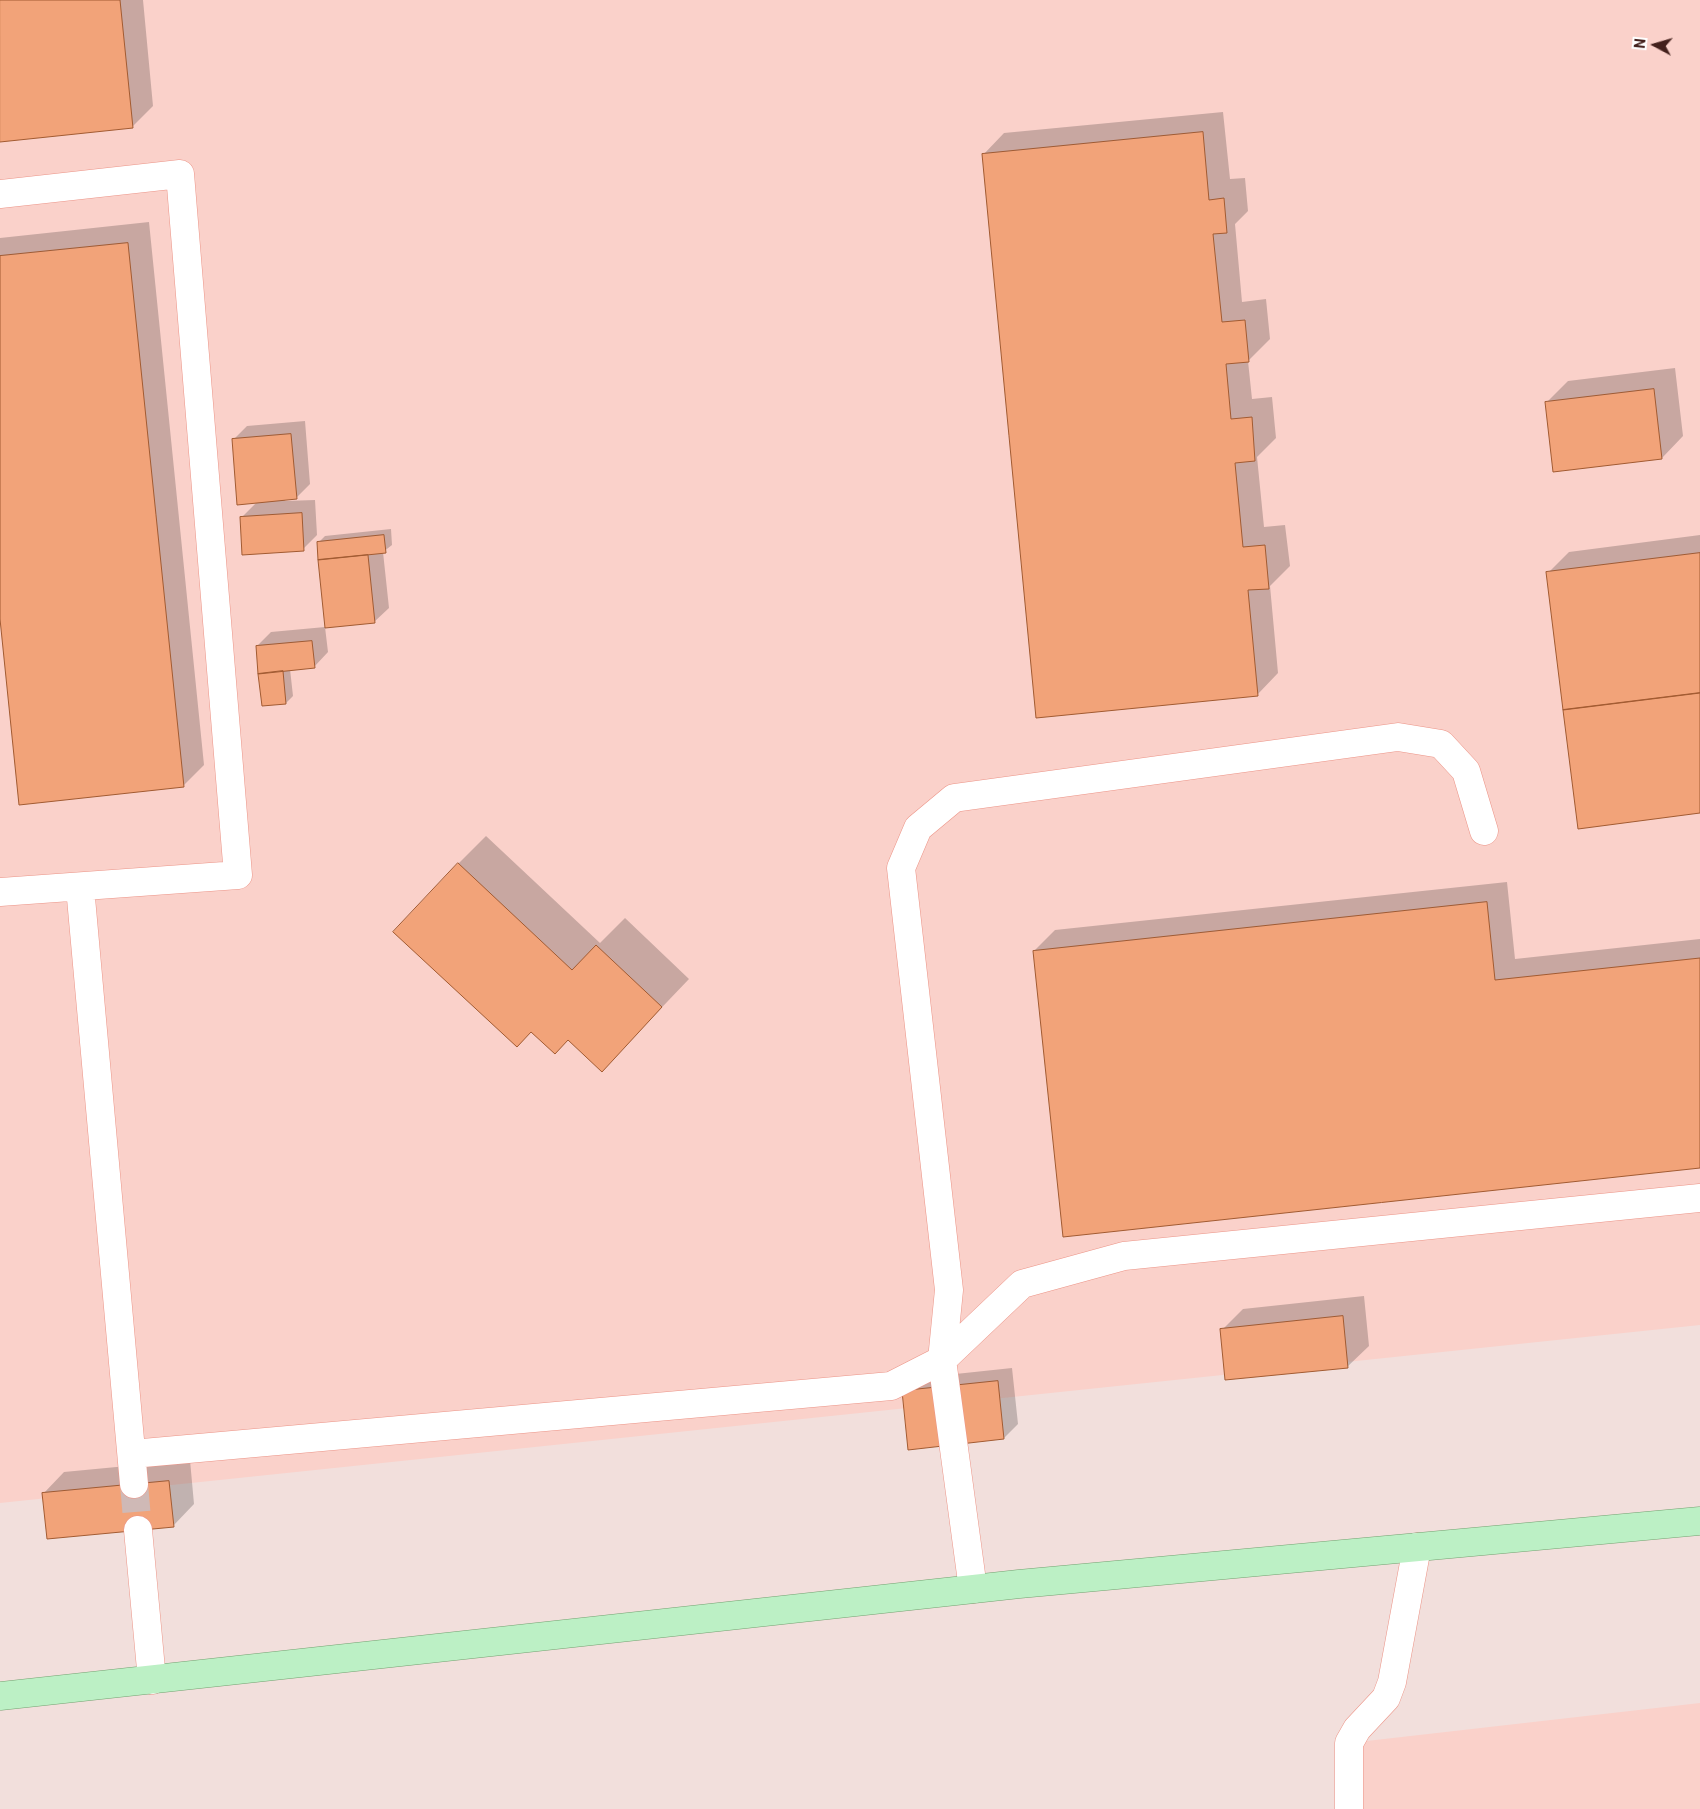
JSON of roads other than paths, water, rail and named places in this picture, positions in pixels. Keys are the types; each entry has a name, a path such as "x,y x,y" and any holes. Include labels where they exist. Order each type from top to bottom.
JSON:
{"main road":[{"path":"0,1696 973,1589 1700,1521"}],"street":[{"path":"0,194 180,174 238,875 0,892"},
{"path":"973,1589 942,1360 949,1290 901,868 918,828 954,798 1398,737 1441,744 1466,771 1484,831"},
{"path":"80,887 134,1484"},
{"path":"132,1454 891,1386 942,1360 1022,1284 1124,1256 1700,1198"},
{"path":"138,1530 152,1680"},
{"path":"1349,1809 1349,1743 1357,1729 1386,1698 1392,1682 1417,1547"}],"tunnel":[{"path":"134,1484 138,1530"}]}
